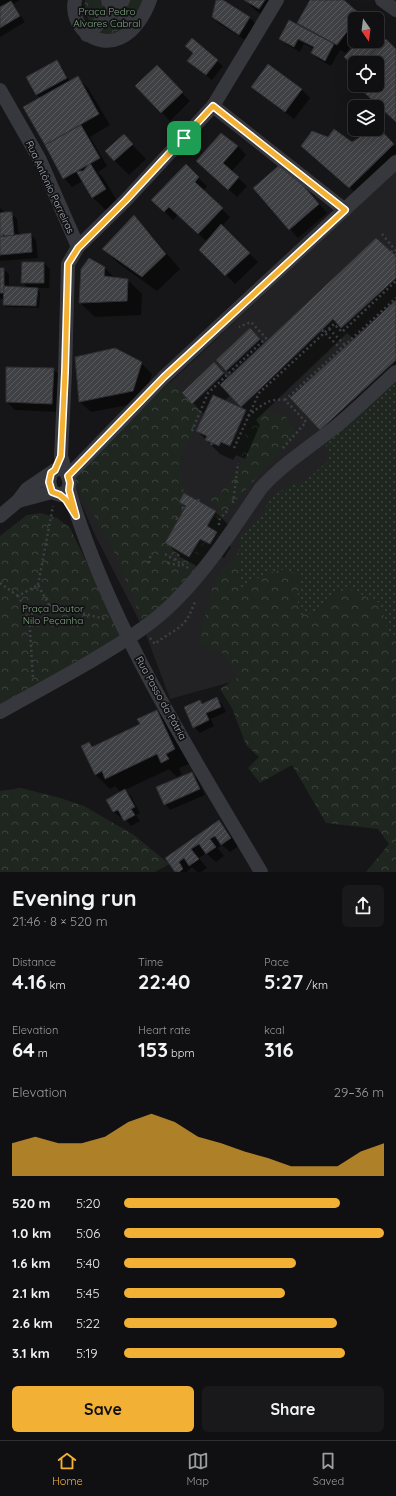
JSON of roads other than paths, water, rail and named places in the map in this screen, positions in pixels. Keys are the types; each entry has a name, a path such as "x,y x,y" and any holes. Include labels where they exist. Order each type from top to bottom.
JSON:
{"street":[{"path":"75,0 74,6 76,21 87,35 98,40 110,41 122,38 132,30 143,16 150,0"},
{"path":"18,501 59,493 70,483 60,472 68,264 78,248 126,200 213,106 277,0"},
{"path":"382,0 396,10"},
{"path":"87,35 115,2 132,30"},
{"name":"Rua Antônio Parreiras","path":"0,90 40,160 78,248"},
{"path":"213,106 345,210"},
{"path":"59,493 49,482 396,162"},
{"path":"0,712 129,639 153,621 176,601 199,574 268,480 335,427 396,372"},
{"path":"0,516 18,501 27,489 60,472"},
{"name":"Rua Passo da Pátria","path":"59,493 76,516 129,639 202,773 261,872"}],"park label":[{"name":"Praça Pedro Alvares Cabral","path":"107,16"},
{"name":"Praça Doutor Nilo Peçanha","path":"53,614"}]}
